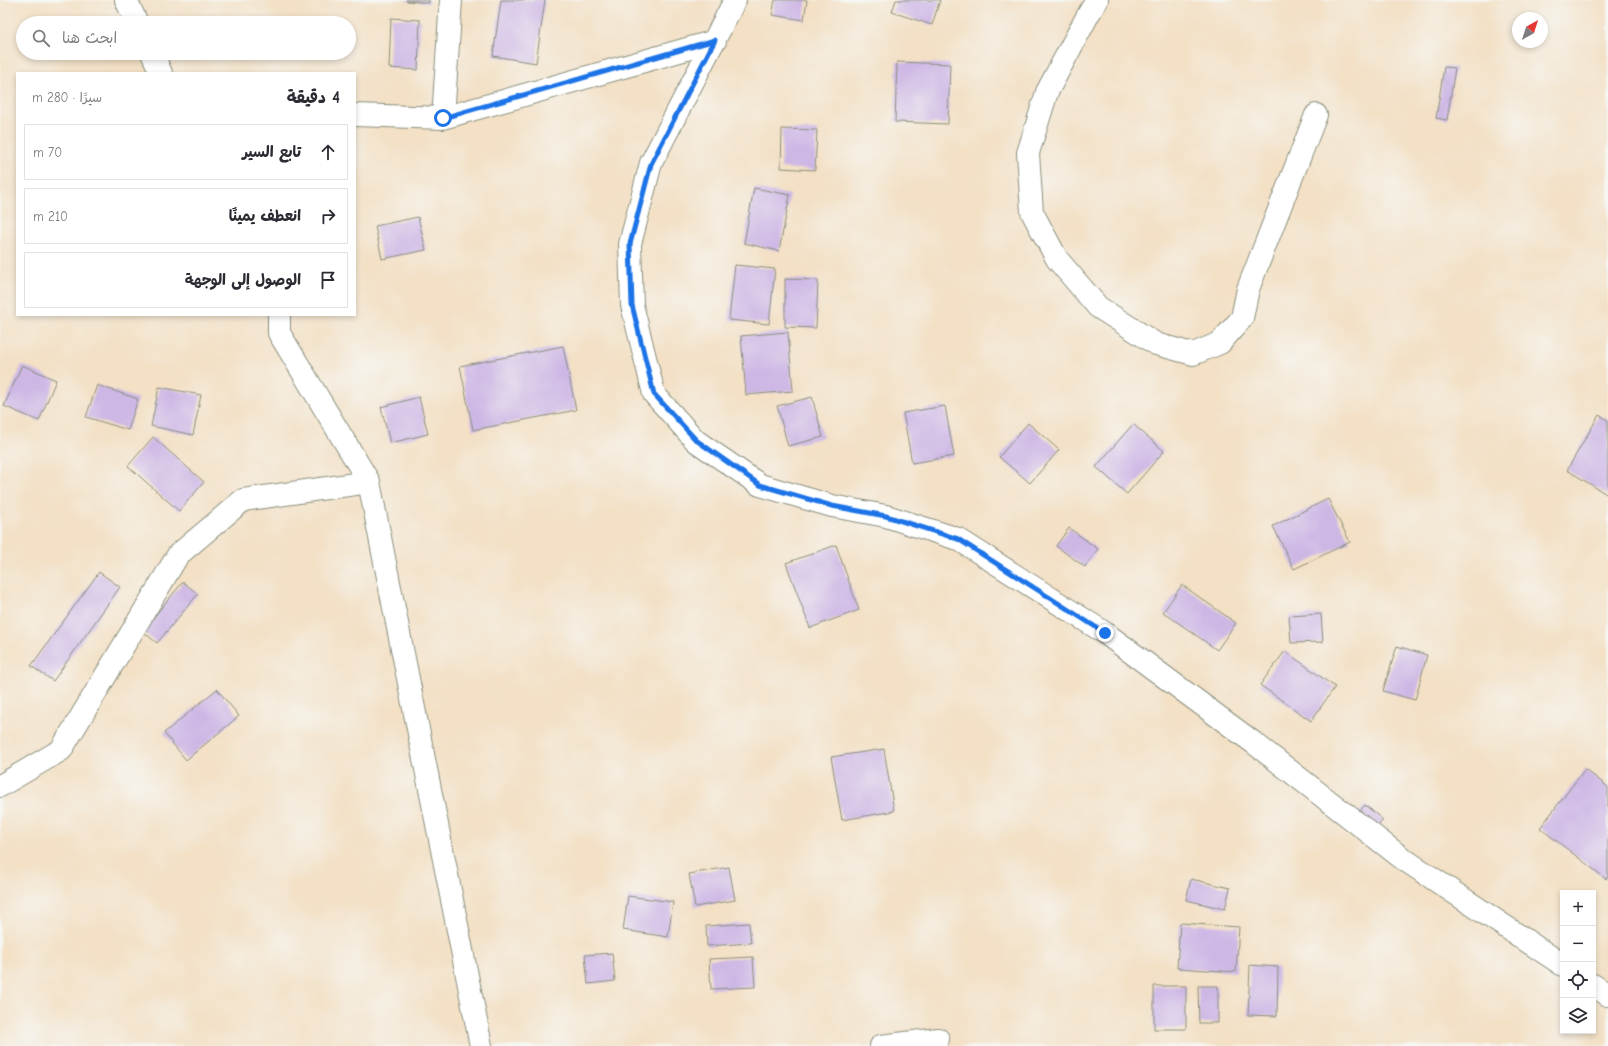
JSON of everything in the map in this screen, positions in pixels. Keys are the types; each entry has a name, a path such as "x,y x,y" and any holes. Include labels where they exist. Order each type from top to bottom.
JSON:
{"street":[{"path":"126,0 134,16"},
{"path":"443,118 451,0"},
{"path":"735,0 651,164 630,244 632,305 654,394 696,440 760,485 832,506 886,516 958,539 1105,633 1254,743 1402,858 1560,963"},
{"path":"1097,0 1047,92 1028,153 1032,212 1057,258 1098,307 1156,344 1193,354 1220,343 1242,318 1248,289 1316,115"},
{"path":"356,115 443,118 715,40"},
{"path":"155,60 161,72"},
{"path":"279,316 279,333 370,482 481,1046"},
{"path":"0,786 61,750 178,555 243,500 370,482"},
{"path":"1596,987 1608,995"},
{"path":"881,1046 938,1039"}],"building":[{"path":"429,0 429,3 406,1"},
{"path":"501,0 545,0 536,63 493,56"},
{"path":"775,0 807,0 804,20 772,15"},
{"path":"896,0 940,0 932,25 892,12"},
{"path":"391,18 420,20 418,70 389,68"},
{"path":"897,62 950,64 948,124 895,122"},
{"path":"1444,67 1455,68 1447,120 1436,118"},
{"path":"782,129 817,130 815,170 781,168"},
{"path":"754,188 790,195 779,251 744,243"},
{"path":"418,217 426,250 382,259 375,226"},
{"path":"735,265 775,269 769,324 729,320"},
{"path":"785,279 818,280 816,328 785,327"},
{"path":"788,332 793,391 746,395 741,336"},
{"path":"563,346 576,410 473,430 460,366"},
{"path":"22,365 56,380 39,421 4,406"},
{"path":"97,385 138,399 128,430 86,417"},
{"path":"159,387 201,395 193,435 151,426"},
{"path":"419,397 428,434 390,443 381,407"},
{"path":"812,397 823,437 788,446 777,406"},
{"path":"945,406 954,456 912,463 903,413"},
{"path":"1599,415 1608,420 1608,495 1567,470"},
{"path":"1028,423 1059,450 1030,483 999,457"},
{"path":"1133,424 1164,451 1127,494 1096,467"},
{"path":"153,437 204,482 179,511 128,466"},
{"path":"1328,499 1350,542 1294,569 1273,526"},
{"path":"1069,528 1098,549 1085,567 1056,546"},
{"path":"836,545 859,610 810,628 786,563"},
{"path":"99,572 120,587 53,681 31,666"},
{"path":"183,582 198,594 157,643 142,631"},
{"path":"1182,585 1236,623 1217,650 1163,612"},
{"path":"1321,614 1323,642 1291,643 1289,616"},
{"path":"1397,646 1427,655 1415,700 1383,691"},
{"path":"1285,651 1335,687 1311,721 1260,685"},
{"path":"217,689 239,716 186,760 164,733"},
{"path":"884,749 894,811 842,820 831,757"},
{"path":"1585,769 1608,787 1608,876 1606,879 1540,828"},
{"path":"1365,805 1383,820 1373,832 1355,817"},
{"path":"729,867 735,900 695,907 689,874"},
{"path":"1191,879 1230,888 1225,909 1186,900"},
{"path":"628,896 673,902 668,937 623,930"},
{"path":"749,923 751,943 707,946 706,926"},
{"path":"1180,923 1239,927 1236,972 1177,968"},
{"path":"612,953 615,981 588,984 585,955"},
{"path":"753,957 755,987 711,989 709,959"},
{"path":"1250,965 1278,967 1277,1016 1248,1015"},
{"path":"1154,986 1186,986 1186,1029 1154,1029"},
{"path":"1198,986 1218,986 1218,1023 1199,1023"}],"route":[{"path":"443,118 715,40 651,164 630,244 632,305 654,394 696,440 760,485 832,506 886,516 958,539 1105,633"}]}
